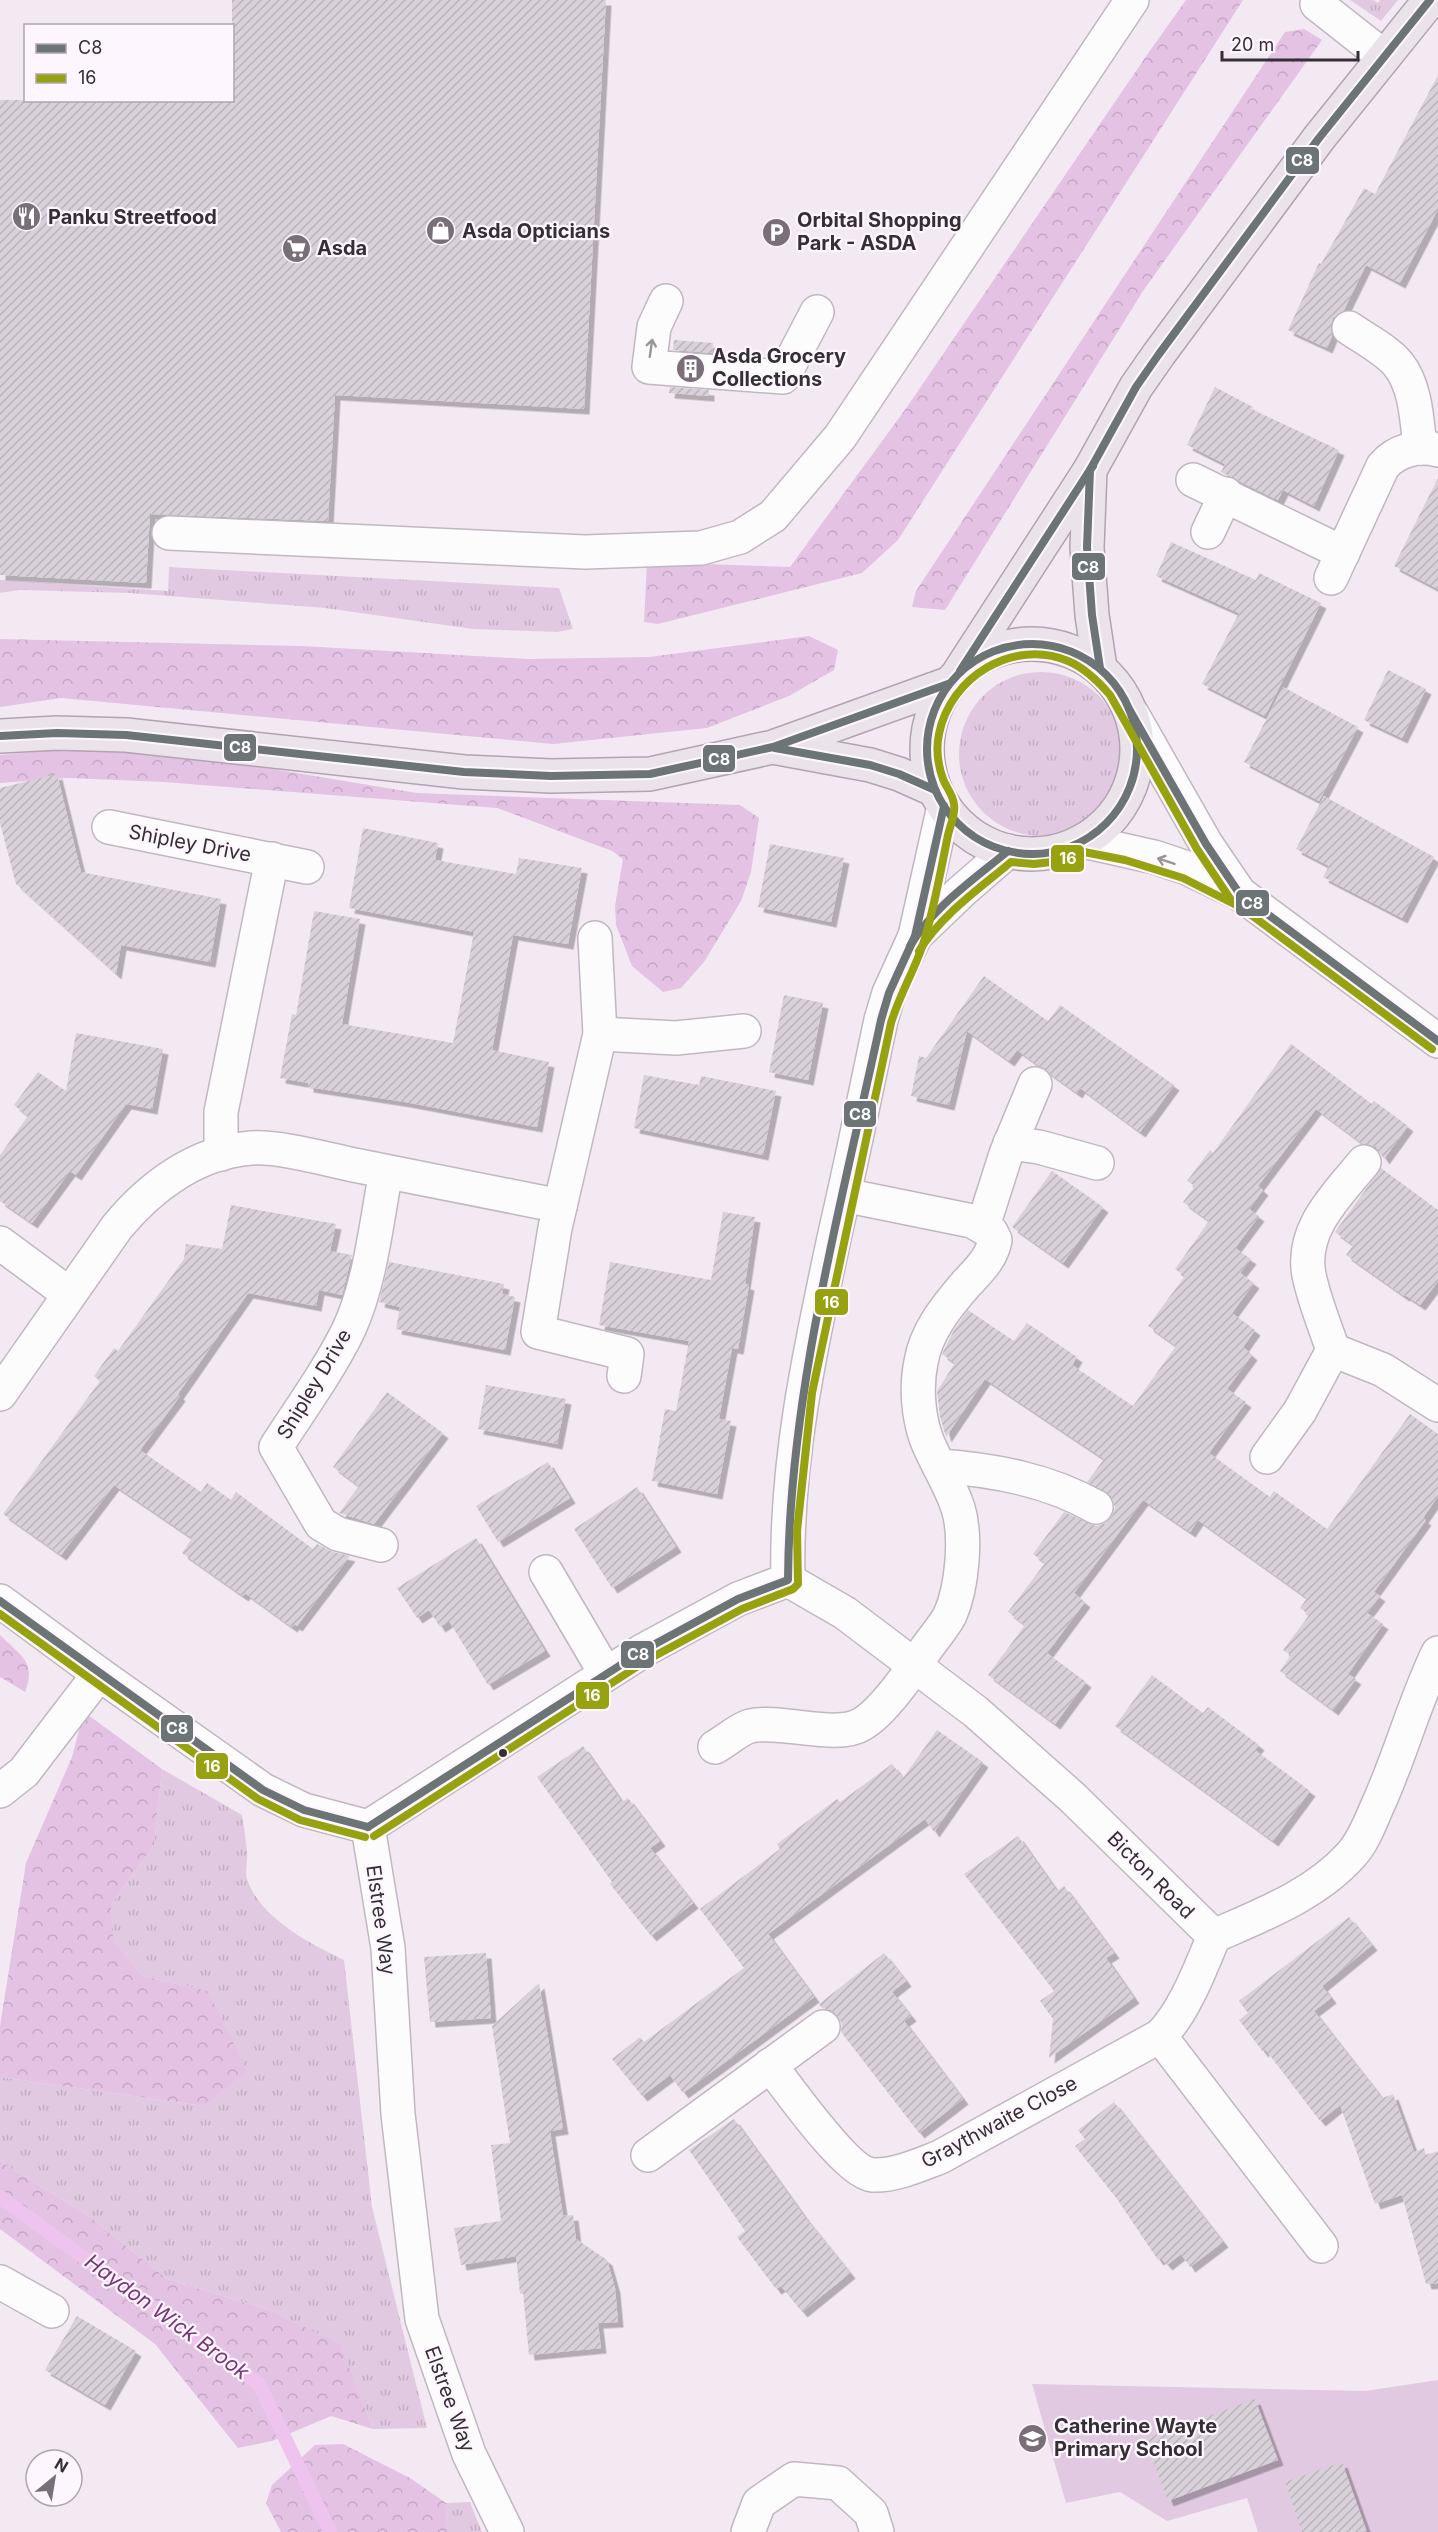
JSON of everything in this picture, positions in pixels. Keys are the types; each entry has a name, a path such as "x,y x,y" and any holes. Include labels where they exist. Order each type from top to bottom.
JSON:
{"main road":[{"path":"0,736 57,733 126,735 464,772 551,776 650,774 773,747 954,677 985,654 1014,645 1045,644 1074,652 1100,668 1119,689 1132,714 1137,744 1135,773 1124,800 1106,824 1083,841 1059,851 1034,855 1008,851 976,837 961,827 939,798 927,763 927,735 935,708 954,677 1090,470 1130,397 1159,354 1383,56 1430,0"},
{"path":"1090,470 1087,548 1092,615 1100,668"},
{"path":"773,747 870,765 899,774 939,798"}],"street":[{"path":"169,533 585,552 701,548 740,537 773,516 840,437 1132,0"},
{"path":"1317,4 1383,56"},
{"path":"666,301 654,327 649,367 783,376 817,312"},
{"path":"1194,480 1226,494 1337,565 1383,466 1405,451 1429,449 1407,380 1399,365 1349,328"},
{"path":"1208,532 1226,494"},
{"path":"1132,714 1206,844 1239,893"},
{"path":"0,1601 99,1674 273,1795 304,1810 368,1827 606,1674 693,1622 738,1599 788,1580 786,1531 802,1391 881,1020 889,993 915,936 939,798"},
{"name":"Shipley Drive","path":"109,826 307,867"},
{"path":"1083,841 1154,857 1187,868 1239,893 1438,1041"},
{"path":"915,936 1008,851"},
{"name":"Shipley Drive","path":"221,1154 221,1112 272,859"},
{"path":"595,938 600,1034 560,1206 538,1332 627,1354 624,1376"},
{"path":"600,1034 676,1038 744,1031"},
{"path":"983,1226 1011,1143 1035,1084"},
{"path":"1011,1143 1039,1147 1097,1163"},
{"path":"0,1394 117,1227 138,1202 161,1182 190,1166 221,1154 252,1148 300,1154 560,1206"},
{"path":"1267,1456 1300,1411 1333,1350 1308,1274 1309,1247 1314,1229 1324,1212 1364,1162"},
{"name":"Shipley Drive","path":"381,1545 338,1534 321,1524 276,1447 337,1352 350,1327 366,1277 386,1172"},
{"path":"716,1747 748,1726 788,1725 837,1730 861,1726 876,1714 915,1666 950,1615 958,1586 962,1558 959,1509 926,1437 920,1411 920,1364 924,1344 931,1330 988,1258 995,1240 991,1232 972,1221 844,1195"},
{"path":"0,1243 69,1294"},
{"path":"1333,1350 1383,1370 1438,1405"},
{"path":"939,1466 975,1468 1016,1476 1058,1489 1096,1508"},
{"path":"546,1572 606,1674"},
{"name":"Bicton Road","path":"788,1580 845,1613 976,1712 1073,1798 1214,1936"},
{"path":"1214,1936 1280,1907 1314,1886 1353,1854 1382,1796 1438,1653"},
{"path":"0,1791 24,1772 37,1757 99,1674"},
{"name":"Elstree Way","path":"368,1827 388,1948 398,2114 422,2319 470,2454 507,2532"},
{"name":"Graythwaite Close","path":"770,2066 839,2152 856,2168 871,2175 911,2168 940,2157 1160,2036 1168,2029 1183,2002 1214,1936"},
{"path":"648,2155 823,2027"},
{"path":"1160,2036 1321,2246"},
{"path":"0,2282 52,2311"},
{"path":"748,2532 759,2503 794,2479 838,2483 871,2513 877,2532"}],"green space":[{"path":"1186,0 1243,0 898,540 862,573 658,624 644,622 647,562 790,567 907,407"},
{"path":"1350,0 1373,0 1378,3 1380,0 1398,0 1381,21"},
{"path":"1304,29 1322,40 1143,291 945,610 912,607 916,591 1285,32"},
{"path":"169,567 559,588 573,629 557,632 473,629 325,608 130,593 20,590 0,593 0,580 168,591"},
{"path":"809,636 838,650 834,670 789,696 707,728 553,744 61,698 0,707 0,639 302,646 528,659 649,657"},
{"path":"1041,672 1057,673 1073,678 1087,685 1099,696 1110,708 1117,722 1122,738 1122,770 1117,786 1110,800 1099,812 1087,823 1073,830 1057,835 1041,836 1025,835 1009,830 995,823 983,812 972,800 965,786 960,770 959,754 960,738 965,722 972,708 983,696 995,685 1009,678 1025,673"},
{"path":"99,746 229,762 417,793 740,805 759,818 751,872 741,901 704,962 681,988 663,992 632,966 616,925 615,906 623,859 612,851 497,808 164,782 68,778 0,783 0,755"},
{"path":"0,1635 20,1654 28,1666 28,1682 25,1692 0,1677"},
{"path":"84,1712 162,1769 154,1845 111,1905 113,1942 143,1976 208,1991 247,2071 204,2106 0,2077 0,2026 26,1863 72,1757"},
{"path":"162,1769 242,1815 247,1852 246,1876 263,1906 274,1918 302,1938 344,1960 372,2207 427,2428 373,2429 339,2344 269,2310 167,2279 90,2217 0,2161 0,2077 204,2106 208,1991 143,1976 112,1942 111,1905 154,1845"},
{"path":"0,2161 90,2217 167,2279 269,2310 340,2344 373,2429 331,2416 272,2441 238,2448 155,2344 0,2229"},
{"path":"1438,2380 1438,2532 1258,2532 1247,2498 1167,2521 1120,2492 1066,2503 1032,2384 1365,2391"},
{"path":"343,2444 410,2478 446,2503 447,2532 281,2532 266,2503 272,2485 315,2445"},
{"path":"470,2502 482,2532 447,2532 446,2503"}],"building":[{"name":"Asda","path":"232,0 606,0 584,409 335,395 328,521 150,514 146,583 0,575 0,100 234,102 234,24 232,24"},
{"path":"1438,75 1438,209 1400,283 1366,265 1344,310 1333,318 1330,327 1332,336 1327,348 1288,330 1319,263 1321,264 1364,188 1375,194"},
{"path":"674,340 713,343 712,353 673,350"},
{"path":"670,387 709,390 709,396 669,393"},
{"path":"1215,387 1253,407 1251,409 1339,450 1314,506 1283,490 1278,500 1261,492 1221,472 1225,464 1187,445"},
{"path":"1438,478 1438,589 1394,566"},
{"path":"1171,542 1256,580 1259,573 1321,603 1265,716 1202,684 1239,613 1156,576"},
{"path":"1388,670 1426,689 1402,738 1364,720"},
{"path":"1283,687 1358,727 1319,801 1244,762"},
{"path":"57,774 81,872 221,899 210,962 121,945 116,974 16,884 0,823 0,788"},
{"path":"1324,796 1434,857 1402,918 1323,877 1329,866 1296,849"},
{"path":"363,828 438,843 435,860 516,874 519,858 582,868 568,944 513,935 492,1050 549,1062 537,1127 405,1102 308,1087 308,1083 280,1078 292,1014 296,1015 314,911 360,919 342,1024 453,1043 474,932 349,908"},
{"path":"770,844 844,858 831,922 758,907"},
{"path":"984,976 1048,1021 1060,1005 1174,1085 1140,1132 1080,1088 1077,1093 1017,1050 1009,1061 967,1031 949,1105 911,1096 919,1056 926,1058"},
{"path":"784,995 823,1003 808,1080 769,1072"},
{"path":"76,1033 163,1049 152,1109 126,1104 76,1175 70,1171 32,1223 0,1201 0,1155 28,1116 14,1105 38,1072 66,1091"},
{"path":"1291,1044 1372,1104 1374,1101 1408,1126 1384,1159 1376,1147 1363,1144 1316,1109 1258,1186 1263,1190 1249,1209 1259,1216 1235,1248 1251,1259 1240,1273 1254,1283 1232,1313 1255,1330 1243,1347 1252,1355 1227,1389 1246,1402 1209,1453 1270,1497 1274,1491 1327,1529 1410,1414 1438,1434 1438,1496 1423,1518 1426,1520 1374,1592 1380,1596 1367,1613 1383,1624 1348,1674 1356,1679 1333,1710 1280,1671 1291,1655 1283,1650 1309,1615 1300,1608 1307,1598 1198,1520 1190,1532 1143,1500 1074,1593 1085,1602 1047,1653 1086,1682 1055,1724 988,1675 1025,1625 1008,1612 1045,1563 1033,1554 1064,1512 1096,1526 1106,1523 1112,1516 1115,1507 1111,1496 1087,1482 1104,1459 985,1379 946,1437 940,1416 937,1391 955,1363 942,1354 954,1330 968,1310 1014,1341 1027,1323 1077,1357 1072,1365 1133,1406 1176,1346 1148,1326 1185,1276 1175,1269 1209,1221 1183,1202 1195,1186 1187,1181 1210,1150 1213,1153"},
{"path":"644,1075 699,1085 701,1076 776,1091 763,1155 634,1128"},
{"path":"1381,1168 1438,1210 1438,1281 1420,1305 1346,1255 1353,1245 1335,1232"},
{"path":"1052,1171 1103,1207 1063,1263 1012,1227"},
{"path":"231,1205 336,1224 330,1251 352,1255 342,1295 319,1290 316,1306 248,1293 178,1394 180,1396 140,1450 201,1492 207,1483 231,1500 236,1492 313,1549 317,1544 333,1552 350,1556 297,1626 294,1624 292,1627 245,1593 243,1596 182,1553 192,1538 114,1485 61,1555 3,1514 100,1381 94,1376 114,1348 118,1351 184,1259 186,1244 222,1249"},
{"path":"723,1212 755,1217 745,1284 749,1285 738,1349 732,1348 719,1419 731,1421 717,1494 652,1481 665,1409 676,1411 689,1341 599,1325 610,1262 711,1280"},
{"path":"389,1262 504,1284 502,1294 515,1297 505,1350 396,1329 400,1307 379,1302"},
{"path":"486,1385 566,1399 557,1444 478,1429"},
{"path":"387,1392 443,1433 374,1524 339,1513 359,1486 333,1467"},
{"path":"548,1462 570,1498 498,1542 476,1506"},
{"path":"637,1487 676,1547 612,1588 574,1529"},
{"path":"476,1538 545,1651 488,1685 449,1621 440,1627 429,1610 417,1618 397,1588"},
{"path":"1152,1675 1203,1713 1208,1707 1259,1745 1255,1750 1310,1791 1273,1841 1115,1726"},
{"path":"937,1730 983,1762 934,1832 925,1819 768,1934 814,1997 683,2093 670,2075 642,2096 612,2059 640,2037 644,2042 744,1968 700,1909 780,1849 777,1844 837,1799 840,1802 892,1764 903,1778"},
{"path":"583,1746 622,1802 628,1798 660,1841 650,1848 693,1903 651,1936 610,1884 612,1882 537,1777"},
{"path":"1018,1836 1057,1891 1064,1886 1114,1953 1106,1958 1134,1998 1049,2058 1053,2019 1040,2001 1054,1991 964,1874"},
{"path":"1349,1917 1372,1945 1322,1986 1331,1998 1314,2011 1382,2098 1393,2094 1414,2152 1424,2148 1426,2155 1438,2151 1438,2283 1426,2284 1402,2195 1375,2204 1340,2105 1320,2121 1265,2049 1263,2052 1239,2020 1248,2013 1239,2001"},
{"path":"486,1953 491,2018 430,2022 424,1957"},
{"path":"884,1953 906,1981 892,1992 911,2016 904,2021 963,2099 919,2133 841,2032 842,2024 838,2016 819,2004"},
{"path":"539,1983 563,2129 550,2131 563,2216 573,2215 576,2239 607,2260 615,2288 618,2322 598,2323 601,2348 529,2355 523,2293 520,2294 516,2256 461,2265 454,2228 501,2221 491,2145 510,2143 492,2026"},
{"path":"1114,2102 1223,2242 1190,2267 1181,2254 1167,2265 1161,2258 1158,2260 1117,2199 1075,2146 1085,2139 1078,2130"},
{"path":"734,2119 804,2216 850,2273 802,2312 781,2286 776,2289 737,2237 745,2231 689,2150"},
{"path":"77,2316 136,2351 105,2405 45,2370"},
{"path":"1255,2399 1278,2460 1168,2501 1145,2439"},
{"path":"1342,2462 1367,2532 1302,2532 1285,2482"}],"waterway":[{"name":"Haydon Wick Brook","path":"0,2197 259,2384 330,2532"}],"transit line":[{"name":"C8","path":"960,671 1090,470 1136,387 1159,354 1319,138 1430,0"},
{"name":"C8","path":"1093,466 1090,470 1087,547 1092,615 1100,668"},
{"name":"C8","path":"1032,644 1052,646 1072,652 1099,668 1113,682 1129,709 1135,729 1137,749 1135,769 1129,789 1113,816 1099,830 1072,846 1052,852 1032,854 1012,852 992,846 965,830 951,816 935,789 929,769 927,749 929,729 935,709 951,682 965,668 992,652 1012,646 1032,644"},
{"name":"16","path":"374,1836 649,1659 742,1609 793,1589 798,1584 797,1531 812,1393 891,1023 925,938 954,815 953,801 943,779 939,762 939,734 945,714 956,695 987,667 1006,659 1026,655 1047,655 1068,661 1086,671 1110,695 1197,849 1231,900 1432,1049"},
{"name":"C8","path":"0,736 57,733 126,735 464,772 551,776 650,774 773,747 948,684"},
{"name":"C8","path":"1129,709 1206,844 1239,893 1438,1041"},
{"name":"C8","path":"775,748 870,765 899,774 935,790"},
{"name":"C8","path":"368,1827 644,1650 738,1599 788,1580 797,1439 820,1298 881,1020 889,993 915,936 944,806"},
{"name":"C8","path":"910,946 942,906 1008,851"},
{"name":"16","path":"919,951 949,914 1011,862 1034,864 1060,861 1084,852 1125,860 1183,878 1242,908"},
{"name":"C8","path":"0,1601 263,1790 304,1810 368,1827"},
{"name":"16","path":"0,1614 258,1799 300,1820 365,1837"}],"place":[{"name":"Panku Streetfood","path":"27,217"},
{"name":"Asda Opticians","path":"441,231"},
{"name":"Orbital Shopping Park - ASDA","path":"776,232"},
{"name":"Asda","path":"296,248"},
{"name":"Asda Grocery Collections","path":"691,368"},
{"name":"Catherine Wayte Primary School","path":"1033,2438"}]}
